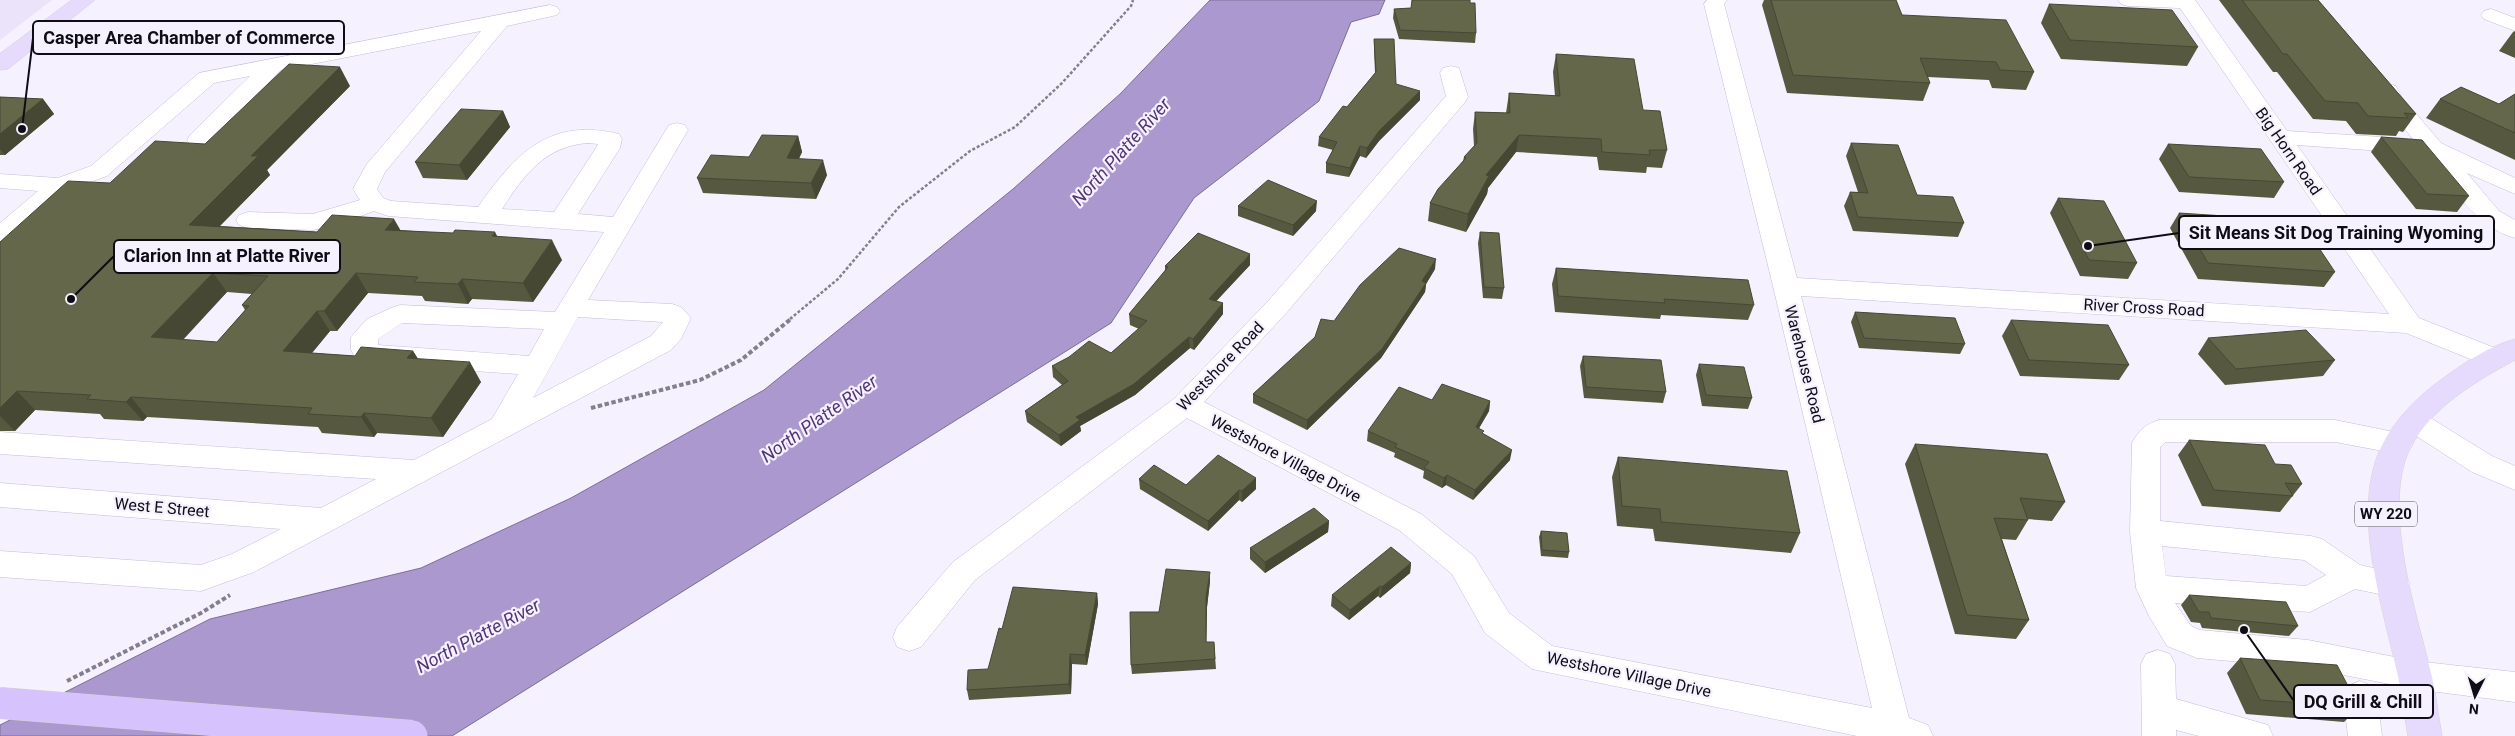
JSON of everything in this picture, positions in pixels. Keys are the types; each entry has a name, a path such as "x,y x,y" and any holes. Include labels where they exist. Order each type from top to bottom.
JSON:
{"highway":[{"path":"0,702 412,736"}],"main road":[{"path":"0,64 86,0"},
{"name":"WY 220","path":"2425,736 2415,675 2387,546 2384,492 2393,452 2407,432 2443,393 2505,353"}],"street":[{"name":"Warehouse Road","path":"1716,0 1714,4 1786,286 1905,732"},
{"name":"Big Horn Road","path":"2128,0 2186,2 2410,324"},
{"path":"0,236 60,185 99,172 207,78 550,11"},
{"path":"2491,14 2515,25"},
{"path":"500,21 374,170 365,189 374,203 388,208 620,225"},
{"path":"198,140 274,65"},
{"name":"Westshore Road","path":"909,637 964,571 1185,405 1279,305 1457,97 1451,73"},
{"path":"2386,80 2390,97 2490,216 2515,230"},
{"path":"502,427 566,315 677,130"},
{"path":"485,215 513,174 534,152 558,141 582,134 611,138 608,148 561,221"},
{"path":"2280,137 2431,147 2515,187"},
{"path":"0,181 60,185"},
{"path":"248,220 313,222 330,219 374,203"},
{"name":"River Cross Road","path":"1786,286 2410,324 2505,353"},
{"path":"0,564 202,578 243,563 661,343 672,332 678,318 672,313 566,315 400,314 384,320 373,327 364,337 365,350 374,354 537,366"},
{"name":"Westshore Village Drive","path":"1185,405 1410,522 1462,565 1497,623 1544,659 1905,732"},
{"path":"2515,479 2407,432 2159,431 2146,444 2145,532 2152,588 2160,607 2179,636 2197,644 2308,654 2415,675 2515,687"},
{"path":"0,443 417,472"},
{"name":"West E Street","path":"0,495 324,520"},
{"path":"2145,532 2311,548 2352,576 2394,584"},
{"path":"2152,588 2310,599 2352,576"},
{"path":"2158,664 2159,723 2256,736"},
{"path":"2360,696 2365,736"}],"shaded area":[{"path":"0,0 52,0 0,40"}],"water":[{"name":"North Platte River","path":"1210,0 1385,0 1379,14 1351,22 1319,101 1194,198 1111,323 452,736 0,736 0,725 210,619 421,568 571,498 764,390 1013,189 1120,94"}],"building":[{"path":"1412,0 1470,0 1470,3 1475,3 1476,33 1400,30 1394,9 1411,8"},
{"path":"1771,0 1896,0 1902,15 2006,20 2034,72 2000,70 1996,62 1920,58 1930,83 1793,75"},
{"path":"2242,0 2318,0 2416,114 2404,113 2408,118 2368,116 2358,103 2325,101 2287,54 2283,54"},
{"path":"2049,4 2172,10 2198,47 2070,40"},
{"path":"1374,39 1394,39 1396,84 1420,91 1379,131 1367,148 1360,146 1350,168 1326,163 1337,142 1319,137 1343,106 1347,107 1376,72"},
{"path":"1556,54 1634,59 1643,110 1660,111 1667,150 1649,150 1650,155 1602,152 1601,139 1519,135 1486,175 1489,176 1468,214 1430,203 1438,189 1477,143 1475,112 1510,113 1509,93 1560,96"},
{"path":"289,64 340,67 251,156 258,156 189,225 317,232 332,215 394,219 385,230 453,233 455,230 495,232 492,236 552,240 523,283 462,279 458,284 414,282 418,277 356,273 324,311 317,311 283,351 355,356 361,347 413,351 407,358 470,362 431,418 364,413 361,417 308,414 312,408 131,397 126,402 87,399 91,395 17,391 0,408 0,242 68,181 110,183 155,141 205,144","holes":["213,273 268,276 242,305 249,306 217,342 151,337"]},
{"path":"2461,87 2499,104 2515,94 2515,133 2440,99"},
{"path":"0,97 43,99 0,134"},
{"path":"461,109 503,111 459,165 415,162"},
{"path":"762,135 798,136 787,158 823,160 811,183 697,178 711,155 749,157"},
{"path":"2381,137 2422,140 2469,196 2427,194"},
{"path":"1851,143 1898,145 1917,195 1953,197 1964,223 1858,217 1850,192 1868,193"},
{"path":"2168,144 2261,149 2284,182 2189,177"},
{"path":"1268,180 1317,201 1293,225 1238,206"},
{"path":"2058,198 2104,201 2137,263 2089,260"},
{"path":"2179,213 2301,221 2335,272 2208,263"},
{"path":"1480,232 1499,233 1504,288 1484,287"},
{"path":"1198,233 1250,254 1209,299 1223,303 1193,339 1189,337 1134,384 1076,417 1080,420 1059,435 1025,411 1068,381 1052,366 1069,357 1089,341 1111,353 1147,321 1129,314 1168,267 1165,266"},
{"path":"1399,248 1436,259 1422,281 1426,283 1382,349 1307,420 1253,394 1315,337 1321,319 1334,321 1360,285"},
{"path":"1556,268 1748,280 1754,305 1664,299 1665,303 1558,296"},
{"path":"1855,312 1955,318 1965,344 1864,338"},
{"path":"2011,320 2108,325 2129,365 2029,360"},
{"path":"2306,330 2335,360 2236,369 2208,338"},
{"path":"1583,356 1661,360 1666,392 1586,387"},
{"path":"1699,364 1744,367 1752,398 1706,395"},
{"path":"1442,384 1490,401 1476,427 1484,431 1482,433 1512,450 1475,490 1447,475 1444,478 1424,468 1429,462 1395,447 1397,444 1368,431 1399,387 1432,400"},
{"path":"2189,440 2265,445 2275,464 2291,465 2302,484 2285,483 2293,496 2214,490"},
{"path":"1915,444 2047,454 2065,502 2020,498 2028,520 1994,518 2029,620 1967,615"},
{"path":"1218,455 1256,478 1242,491 1239,490 1208,521 1139,479 1154,465 1186,485"},
{"path":"1618,457 1787,471 1800,533 1661,522 1660,509 1622,506"},
{"path":"1314,508 1329,521 1265,562 1250,548"},
{"path":"1541,531 1567,533 1569,552 1542,550"},
{"path":"1391,547 1411,563 1350,610 1332,595"},
{"path":"1166,569 1210,572 1206,597 1206,642 1214,642 1215,659 1131,665 1130,612 1159,612"},
{"path":"1013,587 1097,593 1085,655 1070,654 1069,684 967,690 968,670 988,669 999,628 1002,629"},
{"path":"2189,595 2286,602 2298,626 2211,618 2209,612 2199,612"},
{"path":"2240,658 2337,665 2359,707 2260,700"}],"place":[{"name":"Casper Area Chamber of Commerce","path":"22,129"},
{"name":"Sit Means Sit Dog Training Wyoming","path":"2088,246"},
{"name":"Clarion Inn at Platte River","path":"71,299"},
{"name":"DQ Grill & Chill","path":"2244,630"}]}
